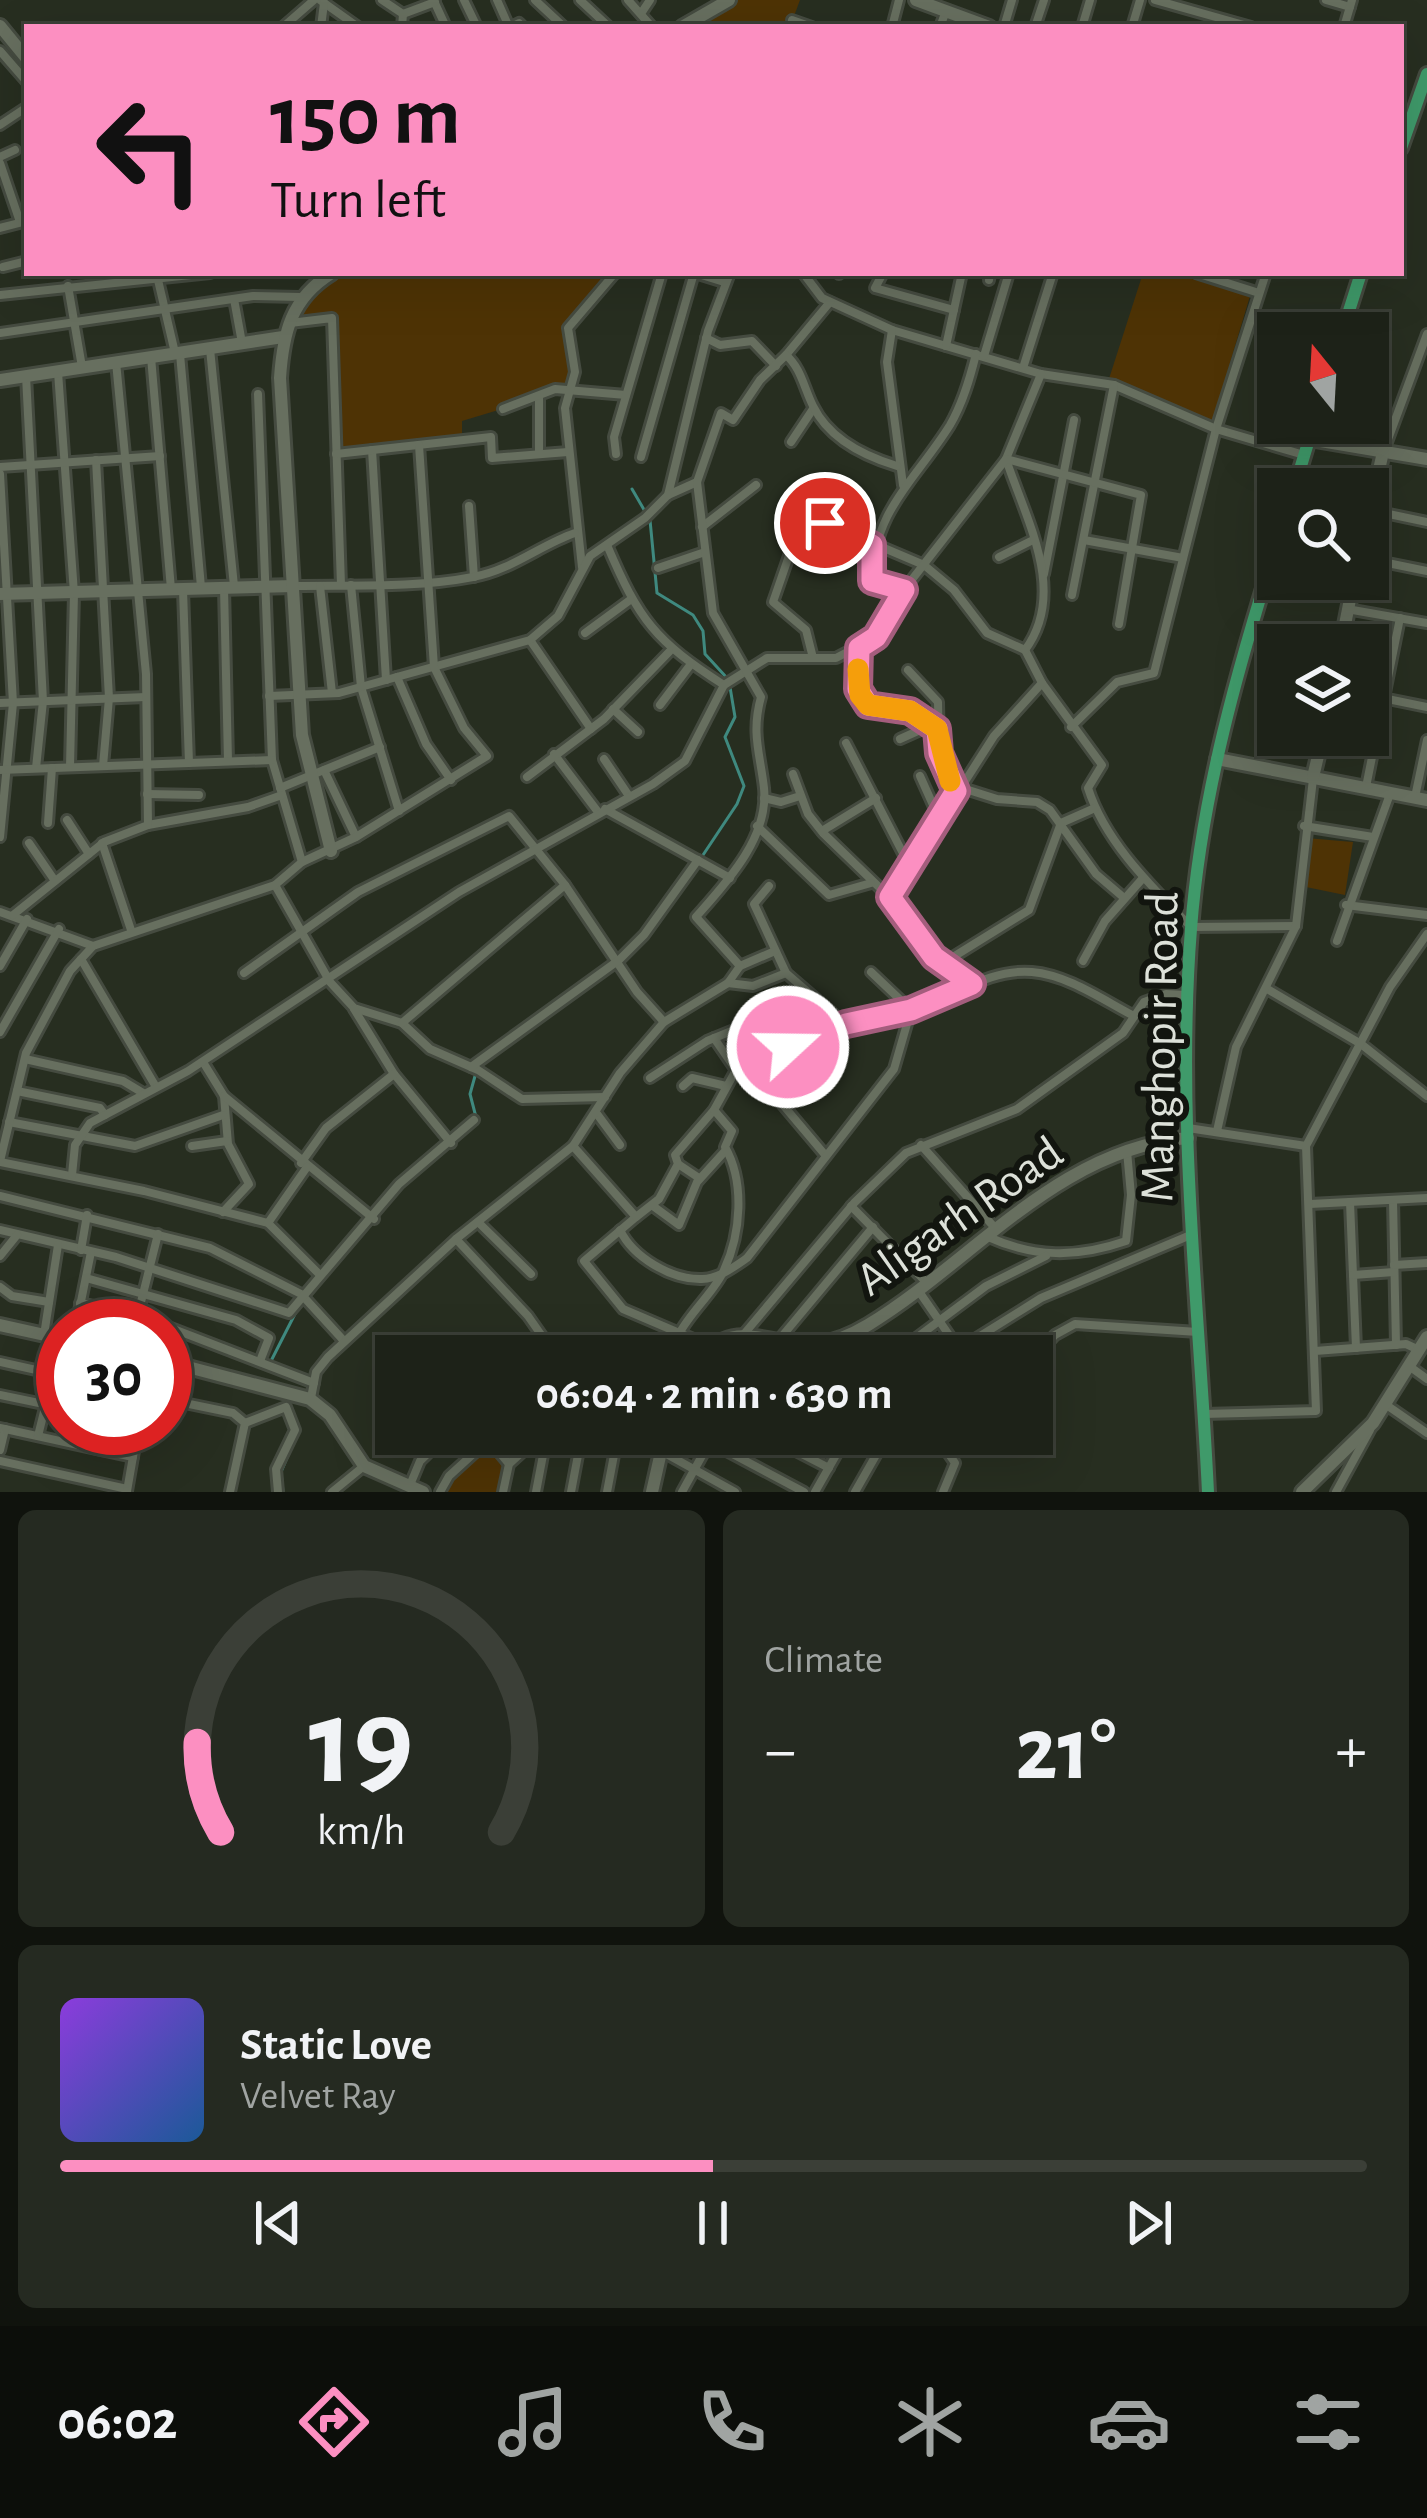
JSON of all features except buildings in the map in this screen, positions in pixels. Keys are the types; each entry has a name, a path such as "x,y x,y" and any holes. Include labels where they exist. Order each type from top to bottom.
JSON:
{"main road":[{"path":"1404,141 1423,100 1427,74"},
{"path":"1349,312 1360,276"},
{"path":"1300,468 1308,444"},
{"name":"Manghopir Road","path":"1208,1492 1188,1133 1191,927 1217,759 1234,680 1259,600"}],"street":[{"path":"382,0 403,14"},
{"path":"535,0 561,24"},
{"path":"580,0 606,24"},
{"path":"628,0 650,24"},
{"path":"642,12 650,0"},
{"path":"916,0 971,24"},
{"path":"1155,0 1240,24"},
{"path":"1326,0 1351,4"},
{"path":"287,24 319,1 354,24"},
{"path":"403,14 434,2"},
{"path":"687,24 720,2"},
{"path":"941,24 946,11"},
{"path":"402,24 403,14"},
{"path":"0,16 24,43"},
{"path":"792,20 803,24"},
{"path":"0,26 24,55"},
{"path":"0,51 24,79"},
{"path":"0,73 14,68"},
{"path":"0,228 24,221 0,160 15,150"},
{"path":"306,276 315,285"},
{"path":"328,276 300,297 286,330 280,378 302,693 332,851"},
{"path":"582,567 565,408 575,372 568,328 612,276"},
{"path":"616,454 614,436 661,276"},
{"path":"641,457 694,276"},
{"path":"806,276 830,302 892,330 1041,374 1114,385 1216,429 1304,455"},
{"path":"882,276 875,289 954,310"},
{"path":"946,346 961,276"},
{"path":"904,590 872,581 872,545 903,486 949,426 1008,276"},
{"path":"1023,368 1052,276"},
{"path":"1205,276 1259,293"},
{"path":"1071,727 1118,682 1154,673 1216,429 1265,276"},
{"path":"0,296 163,277 165,309 178,353 201,587"},
{"path":"668,495 706,338 727,278"},
{"path":"68,286 82,367"},
{"path":"0,333 234,299 300,297"},
{"path":"234,299 242,343"},
{"path":"740,966 696,917 730,878 757,826 764,798 752,727 761,697 712,613 697,482 721,413 734,420 830,302"},
{"path":"0,380 242,343 332,318 346,585 361,687 400,812"},
{"path":"892,330 886,362 903,486"},
{"path":"1379,468 1427,334"},
{"path":"706,338 720,345 752,341 776,366"},
{"path":"210,348 229,586 228,761"},
{"path":"786,355 795,363 814,407 858,454 897,466"},
{"path":"151,357 177,589 189,763"},
{"path":"116,362 129,458 146,697 148,825"},
{"path":"58,371 74,592 76,700 70,767"},
{"path":"72,1174 81,1136 90,1123 203,1061 330,982 459,892 685,761 728,682 745,670 767,658 836,658 876,637 904,590 1006,460 1041,374"},
{"path":"26,376 44,701 36,768"},
{"path":"1072,596 1114,385"},
{"path":"503,409 570,388 626,394"},
{"path":"258,394 272,760 302,862"},
{"path":"539,396 539,454"},
{"path":"790,442 814,407"},
{"path":"1025,650 1044,614 1044,576 1074,420"},
{"path":"336,454 491,437 492,458 568,452"},
{"path":"1338,444 1427,459"},
{"path":"320,1275 268,1223 72,1174 0,1162 25,1059 93,946 275,885 302,862 332,851 487,756 464,728 434,667 418,445"},
{"path":"372,450 378,583 392,679 426,744 452,781"},
{"path":"0,837 13,703 0,470 160,455"},
{"path":"96,460 110,698 103,766"},
{"path":"1006,460 1142,496 1119,624"},
{"path":"1006,460 1044,576"},
{"path":"269,696 361,687 530,640 558,616 582,567 668,495 697,482"},
{"path":"702,527 756,485"},
{"path":"469,506 474,578"},
{"path":"1389,517 1427,522"},
{"path":"825,523 924,565 955,590 972,620 987,633 1025,650 1071,727 1102,765 1088,788 1095,808 1143,878 1191,927 1297,926"},
{"path":"4,595 474,578 535,556 553,541 576,533"},
{"path":"999,557 1033,540"},
{"path":"1084,540 1184,558"},
{"path":"607,545 630,600 669,652 728,682"},
{"path":"791,550 773,602 806,630 813,658"},
{"path":"658,568 705,552"},
{"path":"1389,564 1427,572"},
{"path":"320,586 332,693"},
{"path":"586,633 630,600"},
{"path":"1345,624 1350,600"},
{"path":"1348,609 1427,623"},
{"path":"1389,667 1400,618"},
{"path":"530,640 591,729"},
{"path":"859,648 863,701 910,711 934,727"},
{"path":"527,777 613,710 669,652"},
{"path":"660,705 691,664"},
{"path":"908,670 938,702 934,727 939,753 957,789 1037,802 1061,823 1096,874 1123,897"},
{"path":"890,897 994,736 1042,683"},
{"path":"0,703 146,697"},
{"path":"1389,699 1427,707"},
{"path":"613,710 638,733"},
{"path":"900,739 934,727"},
{"path":"1217,759 1421,799 1427,740"},
{"path":"846,743 908,864"},
{"path":"13,915 102,843 148,825 248,807 380,748"},
{"path":"554,754 601,810 730,878"},
{"path":"1217,1131 1237,1047 1297,926 1304,826 1318,756"},
{"path":"1366,788 1372,756"},
{"path":"604,758 629,796"},
{"path":"4,769 272,760"},
{"path":"48,823 52,768"},
{"path":"317,773 356,836"},
{"path":"793,774 821,831 890,897 934,957 972,984"},
{"path":"920,776 938,818"},
{"path":"147,794 200,795"},
{"path":"1337,941 1346,905 1390,794"},
{"path":"764,798 782,802 800,796"},
{"path":"821,831 877,797"},
{"path":"945,962 1029,910 1039,897 1043,866 1061,823 1095,808"},
{"path":"244,974 298,930 358,892 507,816 565,885 664,1022"},
{"path":"67,820 89,854"},
{"path":"757,826 829,896 871,883"},
{"path":"1304,826 1373,837"},
{"path":"29,843 55,881"},
{"path":"102,843 131,931"},
{"path":"474,1068 620,962 700,862"},
{"path":"1083,961 1123,897 1143,878"},
{"path":"275,885 330,982 354,1008 394,1074 451,1143"},
{"path":"402,1023 565,885"},
{"path":"770,886 754,904 786,973 846,1024"},
{"path":"1346,905 1427,915"},
{"path":"0,912 59,929 93,946"},
{"path":"0,966 27,919"},
{"path":"0,1031 59,929"},
{"path":"1204,1414 1316,1411 1306,1146 1390,986 1427,934"},
{"path":"310,1400 316,1372 345,1341 456,1239 573,1147 620,1072 664,1022 728,983 740,966 775,951"},
{"path":"81,959 156,1088"},
{"path":"871,972 911,1010"},
{"path":"728,983 753,986 786,973"},
{"path":"792,1048 846,1024 911,1010 972,984 1037,973 1134,1016"},
{"path":"1268,990 1361,1044 1427,1096"},
{"path":"744,1334 851,1206 906,1153 1017,1109 1084,1065 1144,1002 1166,994 1188,995"},
{"path":"650,1078 714,1038 812,998"},
{"path":"354,1008 402,1023 430,1049 474,1068 522,1099 607,1097"},
{"path":"620,1230 638,1256 702,1280 747,1258 894,1069 911,1010"},
{"path":"768,1013 779,1040 792,1048"},
{"path":"714,1038 736,1070 766,1086 826,1156"},
{"path":"766,1086 792,1060 792,1048"},
{"path":"25,1059 124,1081 144,1094"},
{"path":"203,1061 224,1096 374,1219"},
{"path":"699,1178 678,1164 675,1155 714,1110 736,1070"},
{"path":"268,1223 326,1128 394,1074"},
{"path":"683,1086 692,1078 726,1086"},
{"path":"17,1091 100,1108 106,1115"},
{"path":"223,1212 249,1184 227,1141 224,1096"},
{"path":"653,1206 676,1226 699,1178 726,1150 733,1132 714,1110"},
{"path":"597,1114 620,1145"},
{"path":"9,1122 135,1146 223,1115"},
{"path":"0,1230 149,1268 289,1313 410,1173 473,1120"},
{"path":"1188,1133 1217,1131 1306,1146"},
{"name":"Aligarh Road","path":"848,1335 990,1231 1069,1180 1126,1151 1188,1133"},
{"path":"192,1146 227,1141"},
{"path":"921,1145 990,1231 1014,1249 1077,1254 1126,1241"},
{"path":"573,1147 636,1217"},
{"path":"678,1164 653,1206 584,1261 623,1309 680,1334 692,1309 724,1272 740,1195 726,1150"},
{"path":"1126,1151 1131,1195 1126,1241 1136,1259"},
{"path":"0,1196 210,1248 303,1296 345,1341"},
{"path":"1310,1204 1427,1198"},
{"path":"1393,1200 1396,1345"},
{"path":"1350,1202 1356,1348"},
{"path":"851,1206 921,1285 949,1335"},
{"path":"81,1299 87,1215"},
{"path":"478,1222 531,1274"},
{"path":"777,1335 873,1227"},
{"path":"980,1335 1041,1298 1194,1233"},
{"path":"142,1299 158,1234"},
{"path":"0,1256 17,1235"},
{"path":"456,1239 541,1335"},
{"path":"49,1299 58,1245"},
{"path":"920,1335 986,1286 1048,1254"},
{"path":"1353,1275 1427,1263"},
{"path":"86,1278 144,1290 236,1320 269,1338 262,1362"},
{"path":"0,1287 12,1296 36,1300"},
{"path":"0,1324 36,1333"},
{"path":"1053,1337 1076,1324 1200,1332"},
{"name":"Aligarh Road","path":"744,1334 748,1335"},
{"path":"1336,1492 1427,1337"},
{"path":"192,1339 314,1383"},
{"path":"1315,1351 1396,1345 1419,1350"},
{"path":"0,1362 36,1370"},
{"path":"1409,1366 1427,1378"},
{"path":"192,1368 310,1400 330,1415 364,1466 416,1489 420,1461 426,1455"},
{"path":"0,1395 36,1403"},
{"path":"1385,1404 1427,1433"},
{"path":"192,1405 233,1413 245,1423"},
{"path":"245,1423 286,1407 295,1430 276,1469 278,1492"},
{"path":"230,1492 245,1423"},
{"path":"1302,1492 1373,1423"},
{"path":"0,1450 2,1429 36,1436"},
{"path":"0,1461 127,1490 133,1456 128,1455"},
{"path":"440,1492 470,1455"},
{"path":"503,1455 509,1464"},
{"path":"503,1492 509,1464 520,1455"},
{"path":"536,1492 542,1455"},
{"path":"572,1492 579,1455"},
{"path":"607,1492 614,1455"},
{"path":"652,1492 658,1455"},
{"path":"668,1455 735,1492"},
{"path":"682,1492 702,1455"},
{"path":"741,1455 804,1492"},
{"path":"804,1455 829,1468"},
{"path":"815,1492 836,1455"},
{"path":"855,1492 876,1455"},
{"path":"943,1492 956,1463 950,1455"},
{"path":"332,1492 364,1466"}],"shaded area":[{"path":"730,0 800,0 791,24 688,24"},
{"path":"329,276 612,276 568,328 575,372 571,388 462,421 462,440 337,454 332,319 289,323"},
{"path":"1142,276 1182,276 1250,296 1212,423 1107,385"},
{"path":"1306,838 1353,842 1345,895 1306,887"},
{"path":"472,1455 502,1455 509,1464 503,1492 440,1492 449,1476"}],"waterway":[{"path":"632,489 650,520 657,593 693,615 703,631 705,654 727,678"},
{"path":"624,960 647,939 737,804 744,786 725,737 735,717 730,687"},
{"path":"561,1006 617,967"},
{"path":"412,1177 477,1121 470,1094 477,1069"},
{"path":"337,1263 397,1193"},
{"path":"271,1361 299,1306"},
{"path":"282,1397 298,1431"},
{"path":"283,1492 281,1472 295,1439"}],"slow traffic":[{"path":"858,669 858,689 868,705 910,711 937,729 939,753 950,781"}],"route":[{"path":"788,1047 846,1024 911,1010 972,984 934,957 910,917 890,897 956,791 939,753 937,729 910,711 868,705 858,689 859,648 876,637 904,590 886,581 872,581 872,545 825,523"}]}
